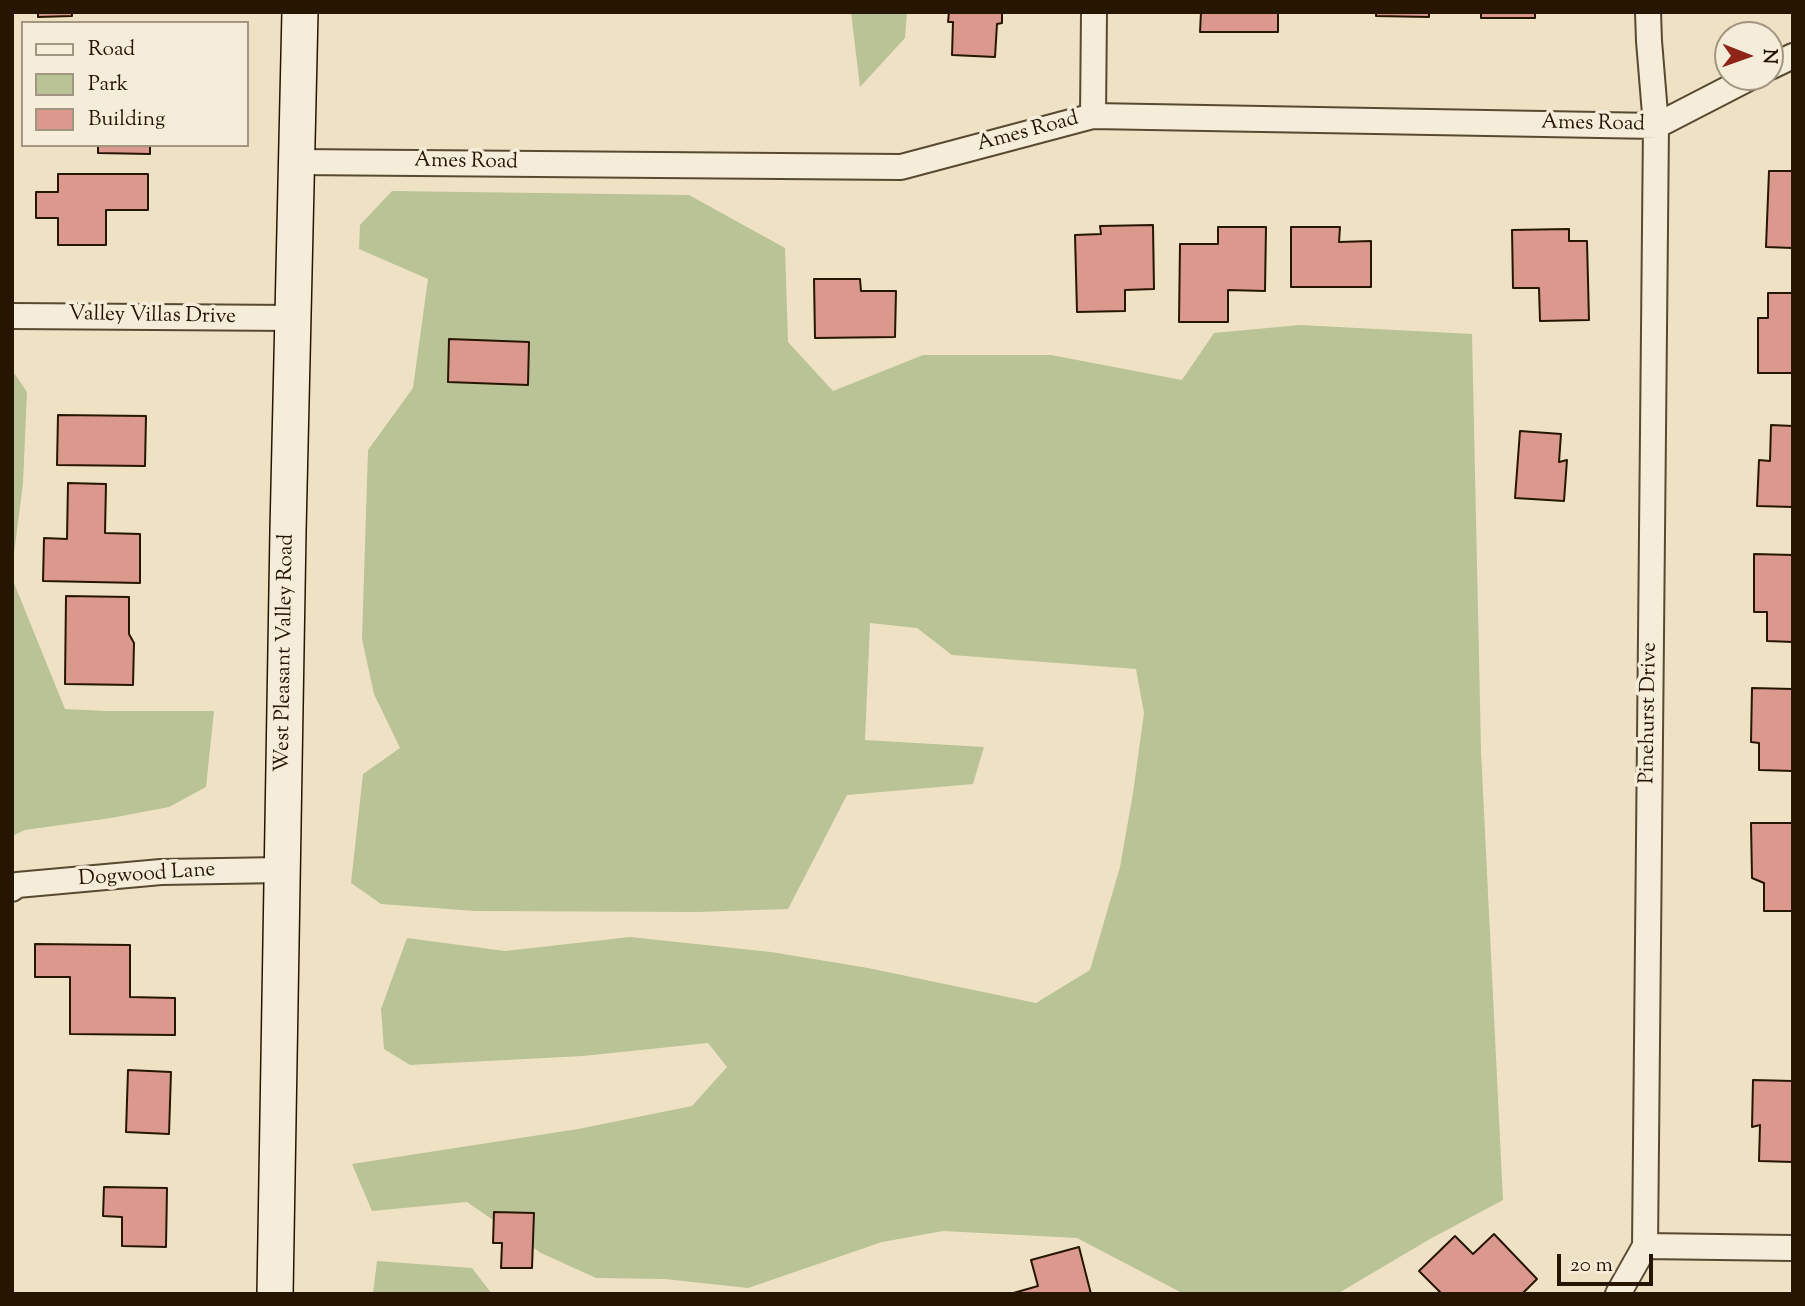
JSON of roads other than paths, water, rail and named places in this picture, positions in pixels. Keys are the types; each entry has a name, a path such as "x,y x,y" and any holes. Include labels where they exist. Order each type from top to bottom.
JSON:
{"main road":[{"name":"West Pleasant Valley Road","path":"275,1294 300,12"}],"street":[{"path":"1093,116 1094,12"},
{"name":"Pinehurst Drive","path":"1618,1294 1645,1245 1656,126 1648,12"},
{"name":"Ames Road","path":"296,162 901,167 1093,116 1656,126 1724,91"},
{"name":"Valley Villas Drive","path":"12,316 293,318"},
{"name":"Dogwood Lane","path":"12,888 161,872 282,870"},
{"path":"1645,1245 1793,1248"}]}
